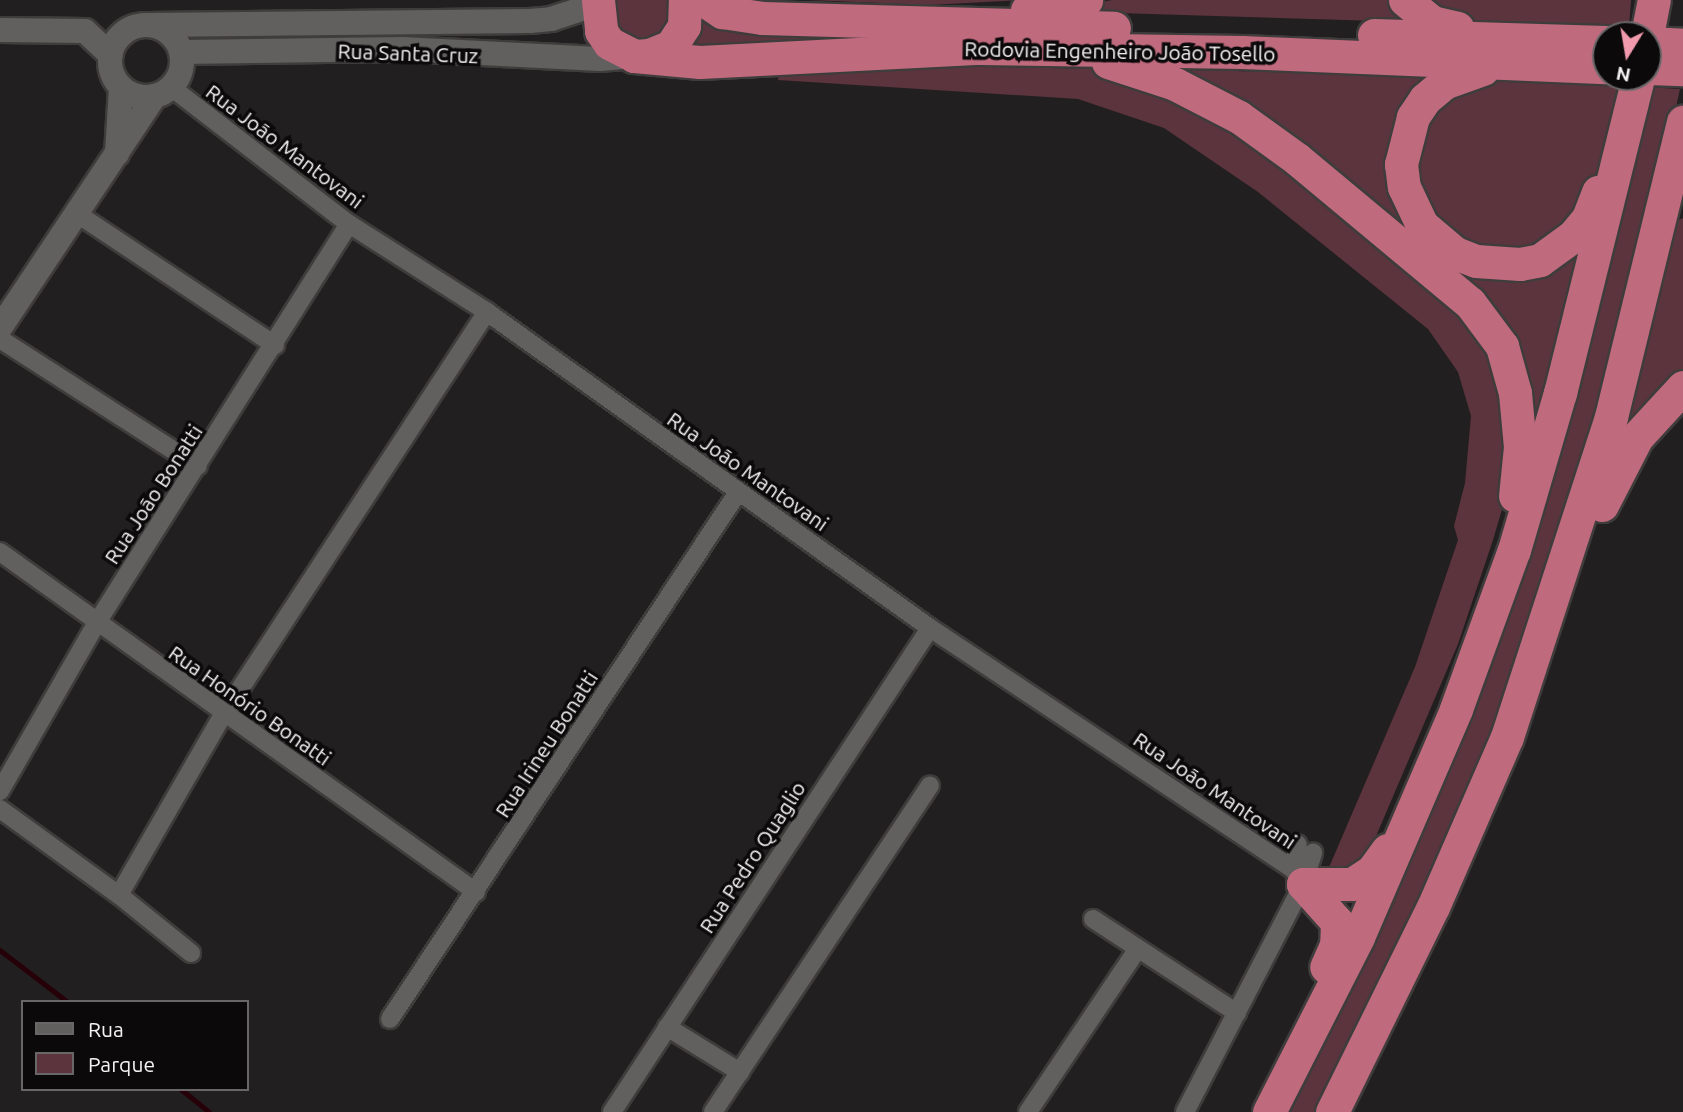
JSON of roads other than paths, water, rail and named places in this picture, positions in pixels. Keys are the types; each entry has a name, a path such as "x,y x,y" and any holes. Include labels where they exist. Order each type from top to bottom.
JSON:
{"highway":[{"path":"634,56 660,52 679,37 687,14 685,0"},
{"name":"Rodovia Engenheiro João Tosello","path":"704,0 739,16 1592,56"},
{"path":"816,19 1014,12 1086,0"},
{"path":"1405,0 1424,17 1450,27 1592,56"},
{"name":"Rodovia Engenheiro João Tosello","path":"597,2 596,18 605,37 634,56 701,62 980,48 1592,56"},
{"path":"1662,44 1683,45"},
{"path":"980,48 1073,57 1138,69 1217,105 1297,159 1451,287 1489,325 1510,370 1520,447 1509,529 1479,646"},
{"path":"1592,56 1464,73 1425,99 1413,117 1401,164 1411,206 1437,241 1465,257 1498,265 1540,260 1558,250 1588,218 1636,91"},
{"path":"1662,74 1683,69"},
{"path":"1269,1112 1358,937 1412,813 1479,646 1540,463 1637,91"},
{"path":"1507,737 1611,417 1683,122"},
{"path":"1332,1112 1433,907 1619,468 1637,437 1683,387"},
{"path":"1298,876 1337,886 1363,878 1412,813"},
{"path":"1298,876 1333,914 1338,931 1316,988 1298,1054"}],"main road":[{"name":"Rua Santa Cruz","path":"149,25 551,19 597,2"},
{"path":"292,22 292,50"},
{"path":"0,328 76,213 181,71 181,52 170,34 149,25 120,36 111,54 112,72 121,87 117,155"},
{"path":"0,30 85,31 111,54"},
{"name":"Rua Santa Cruz","path":"181,52 292,50 634,56"},
{"path":"121,87 143,97 163,92"}],"street":[{"name":"Rua João Mantovani","path":"163,92 349,224 487,312 930,628 1298,876"},
{"path":"76,213 275,345"},
{"name":"Rua João Bonatti","path":"0,791 96,624 275,345 349,224"},
{"path":"119,895 223,715 487,312"},
{"path":"0,339 198,466"},
{"name":"Rua Irineu Bonatti","path":"390,1019 738,492"},
{"name":"Rua Honório Bonatti","path":"0,552 223,715 476,892"},
{"name":"Rua Pedro Quaglio","path":"612,1112 930,628"},
{"path":"713,1112 930,785"},
{"path":"0,809 119,895 191,954"},
{"path":"1185,1112 1237,1013 1298,876 1306,848"},
{"path":"1093,919 1237,1013"},
{"path":"1028,1112 1137,950"},
{"path":"667,1027 740,1072"}],"waterway":[{"path":"0,950 65,1000"},
{"path":"183,1091 209,1112"}]}
